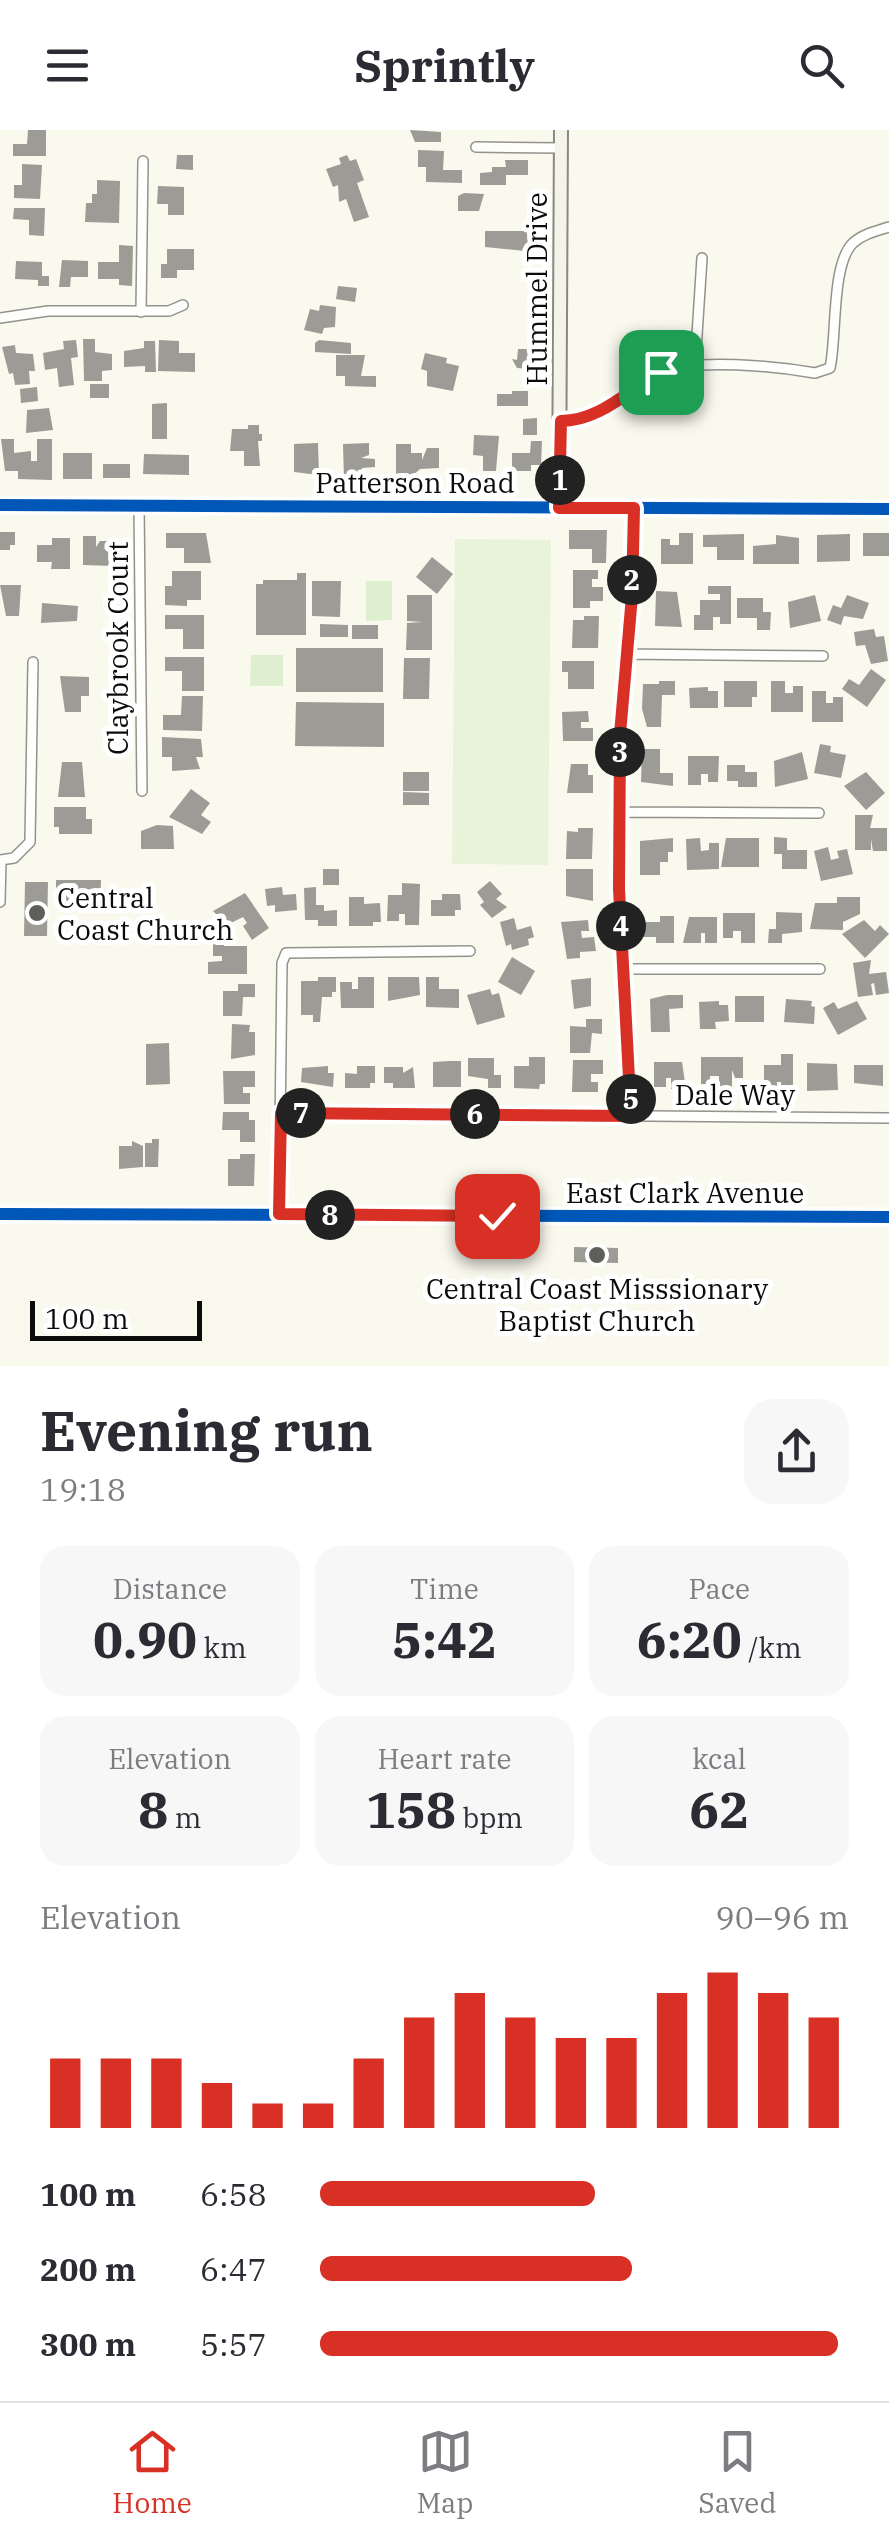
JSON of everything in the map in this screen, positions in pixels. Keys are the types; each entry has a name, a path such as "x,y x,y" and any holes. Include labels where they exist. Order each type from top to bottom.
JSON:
{"street":[{"name":"Hummel Drive","path":"559,508 561,130"},
{"path":"476,147 561,148"},
{"path":"141,312 143,161"},
{"path":"561,421 578,421 603,411 661,372 696,366 815,372 830,368 842,266 849,245 889,227"},
{"path":"696,366 702,258"},
{"path":"0,318 48,311 169,311 183,305"},
{"name":"Patterson Road","path":"0,504 889,510"},
{"name":"Claybrook Court","path":"139,506 142,791"},
{"path":"631,1116 620,812 634,508"},
{"path":"625,654 823,656"},
{"path":"0,902 0,860 14,858 30,842 33,662"},
{"path":"620,812 819,813"},
{"path":"279,1214 282,963 286,953 470,951"},
{"path":"623,969 820,970"},
{"name":"Dale Way","path":"281,1113 889,1118"},
{"name":"East Clark Avenue","path":"0,1214 889,1218"}],"green space":[{"path":"455,539 551,540 548,865 452,864"},
{"path":"366,581 392,581 392,620 366,621"},
{"path":"251,655 283,655 283,686 250,686"}],"building":[{"path":"28,130 46,130 46,156 13,156 13,144 27,144"},
{"path":"410,130 441,132 441,142 415,142"},
{"path":"418,150 444,151 443,170 462,170 462,183 426,182 426,167 418,167"},
{"path":"177,155 193,155 193,170 176,169"},
{"path":"347,155 350,161 356,159 364,180 357,183 369,217 354,222 346,199 339,202 338,185 333,187 326,169 341,164 339,158"},
{"path":"505,160 528,160 528,175 506,175 506,185 480,185 480,173 492,172 492,167 506,167"},
{"path":"22,164 42,165 40,199 14,198 14,185 22,185"},
{"path":"97,180 120,181 119,223 85,222 86,203 92,203 92,194 97,194"},
{"path":"158,186 184,187 184,215 168,215 168,204 157,204"},
{"path":"484,194 479,211 458,211 458,196"},
{"path":"14,208 45,208 44,236 29,235 29,220 13,219"},
{"path":"485,231 535,231 535,252 485,247"},
{"path":"119,245 133,246 132,286 119,285 119,279 98,279 98,262 119,262"},
{"path":"167,249 194,249 194,270 177,270 177,278 161,278 161,264 167,264"},
{"path":"62,260 88,261 88,277 71,277 70,287 59,287"},
{"path":"16,261 42,262 42,276 49,276 49,286 38,286 38,280 15,279"},
{"path":"338,286 357,288 355,302 336,299"},
{"path":"320,305 336,307 335,327 324,328 322,334 304,330 310,309 319,311"},
{"path":"83,339 95,339 95,352 112,354 112,370 102,371 102,381 84,381"},
{"path":"76,340 78,357 71,358 74,385 59,387 57,368 45,370 43,353 64,349 63,341"},
{"path":"159,340 179,341 179,353 195,353 195,372 158,371"},
{"path":"319,340 351,343 351,354 315,352"},
{"path":"144,341 155,341 156,372 145,372 145,366 124,367 124,351 144,348"},
{"path":"15,345 16,353 33,354 35,371 29,371 30,384 15,385 13,373 9,374 2,347"},
{"path":"518,349 536,349 536,356 530,356 529,369 517,368 512,359 517,360"},
{"path":"425,353 447,358 446,363 459,366 453,391 427,386 427,371 421,369"},
{"path":"336,355 365,355 361,376 376,376 376,387 345,386 345,376 336,376"},
{"path":"90,384 109,384 109,398 90,398"},
{"path":"37,387 38,401 21,403 20,389"},
{"path":"528,391 528,406 497,406 497,394"},
{"path":"167,403 167,439 152,439 152,404"},
{"path":"49,408 53,430 26,433 27,410"},
{"path":"537,418 537,435 523,435 523,419"},
{"path":"248,425 259,425 262,434 262,441 258,441 260,466 244,466 244,451 230,451 232,429 248,429"},
{"path":"474,435 499,436 496,471 483,471 483,456 473,455"},
{"path":"1,439 14,439 14,453 31,451 31,461 37,461 37,439 52,439 52,480 18,479 18,471 5,471"},
{"path":"531,441 542,441 541,465 531,465 531,471 512,471 512,453 530,453"},
{"path":"318,443 319,475 294,472 294,444"},
{"path":"369,443 369,455 361,458 375,459 375,467 362,468 362,478 344,479 343,444"},
{"path":"396,444 411,444 411,453 422,453 422,460 427,448 439,448 439,468 396,476"},
{"path":"63,453 92,453 92,479 63,479"},
{"path":"144,454 189,455 189,475 143,474"},
{"path":"103,464 130,464 130,478 103,478"},
{"path":"569,530 607,530 606,563 592,563 592,549 569,549"},
{"path":"0,532 15,532 15,545 10,545 10,550 0,550"},
{"path":"166,533 206,533 211,563 184,563 184,548 166,548"},
{"path":"679,533 693,533 693,564 661,564 661,539 679,545"},
{"path":"863,533 889,533 889,556 863,556"},
{"path":"744,534 744,560 717,560 717,547 703,547 703,535"},
{"path":"850,534 850,561 817,562 817,535"},
{"path":"776,535 799,538 799,564 753,564 753,546 776,544"},
{"path":"83,536 96,536 96,547 100,541 113,541 113,566 83,565"},
{"path":"52,538 70,538 70,569 51,569 52,562 37,562 37,545 52,545"},
{"path":"432,557 453,574 437,594 416,577"},
{"path":"573,570 598,570 592,587 603,587 603,601 590,601 590,608 573,608"},
{"path":"172,571 201,571 201,600 187,600 187,606 165,605 165,586 172,586"},
{"path":"297,573 306,573 306,635 256,635 256,584 263,584 263,580 297,580"},
{"path":"312,581 341,581 340,617 312,616"},
{"path":"0,585 21,585 19,616 6,616"},
{"path":"708,586 731,586 731,624 720,624 720,617 713,617 713,630 694,630 700,600 720,600 720,594 708,594"},
{"path":"656,591 677,592 682,627 655,626"},
{"path":"407,595 432,595 432,650 406,650 407,623 422,622 407,621"},
{"path":"815,595 821,621 790,628 788,602"},
{"path":"847,595 869,603 863,619 844,616 841,625 827,620 833,605 841,608"},
{"path":"737,598 763,598 763,612 771,612 770,630 757,630 757,618 737,618"},
{"path":"42,603 78,606 77,621 41,623"},
{"path":"165,615 204,615 204,649 183,649 183,629 165,629"},
{"path":"584,616 599,616 598,648 572,648 573,620 584,620"},
{"path":"320,624 348,625 348,637 320,637"},
{"path":"352,625 378,625 378,639 352,639"},
{"path":"874,629 876,637 884,636 888,661 871,664 865,645 856,646 854,632"},
{"path":"296,648 383,648 383,692 296,692"},
{"path":"165,657 204,657 204,691 182,691 182,671 165,671"},
{"path":"404,658 430,658 429,699 403,699"},
{"path":"562,661 594,661 594,689 568,689 568,672 562,672"},
{"path":"871,669 886,680 867,707 842,689 849,679 859,685"},
{"path":"60,676 89,677 89,696 81,696 81,712 65,712"},
{"path":"675,681 675,695 662,695 661,727 647,727 642,709 643,684"},
{"path":"724,681 757,681 757,697 752,697 752,707 724,707"},
{"path":"771,681 785,681 785,693 793,693 793,686 803,686 803,712 771,712"},
{"path":"708,687 708,691 718,691 718,708 690,708 689,688"},
{"path":"812,691 826,691 826,703 833,703 833,697 843,697 843,722 812,722"},
{"path":"182,696 203,696 202,731 163,730 163,715 181,715"},
{"path":"296,702 384,703 384,747 295,746"},
{"path":"588,711 589,722 581,722 581,728 593,728 593,741 563,741 562,712"},
{"path":"162,737 201,739 203,757 196,757 200,769 172,771 172,757 162,757"},
{"path":"820,744 831,746 830,752 846,755 841,778 814,773"},
{"path":"642,749 660,749 660,773 673,773 673,786 641,782"},
{"path":"802,752 808,779 775,787 774,761"},
{"path":"688,756 719,756 718,782 708,782 708,774 701,774 701,785 688,785"},
{"path":"62,762 82,762 85,797 58,797"},
{"path":"571,764 588,764 588,775 593,775 593,793 567,793"},
{"path":"727,765 745,765 745,772 757,772 757,787 738,787 738,781 727,781"},
{"path":"403,772 429,772 429,791 403,791"},
{"path":"866,772 885,793 866,810 844,786"},
{"path":"191,789 210,803 201,815 211,822 202,834 169,817"},
{"path":"403,792 429,793 429,805 403,805"},
{"path":"54,807 86,807 86,819 92,819 92,834 59,834 59,827 54,827"},
{"path":"855,815 873,815 870,828 887,828 887,851 873,851 871,839 871,850 855,850"},
{"path":"157,825 173,826 174,849 141,849 141,831"},
{"path":"578,828 593,828 592,859 566,859 567,831 578,832"},
{"path":"774,837 787,838 787,850 807,850 807,869 782,869 782,854 774,854"},
{"path":"673,838 673,852 668,852 668,862 660,862 660,875 640,875 640,841"},
{"path":"700,838 701,851 709,850 709,843 719,843 719,869 687,870 686,839"},
{"path":"726,838 759,838 759,867 721,867"},
{"path":"828,847 831,860 839,858 837,851 847,849 853,874 821,881 814,851"},
{"path":"323,869 339,869 339,885 323,885"},
{"path":"566,869 593,869 593,901 566,896"},
{"path":"56,880 101,880 100,912 79,912 79,902 56,902"},
{"path":"490,881 502,894 496,899 507,907 492,918 480,905 484,902 477,892"},
{"path":"25,882 48,882 47,936 24,936"},
{"path":"402,883 420,884 419,925 405,925 405,914 399,914 399,921 387,921 388,895 402,895"},
{"path":"282,887 283,895 296,894 297,910 275,912 275,905 267,906 265,889"},
{"path":"316,887 316,905 324,905 324,911 337,910 337,926 318,926 318,920 305,920 304,888"},
{"path":"245,893 269,928 252,940 243,926 247,923 243,917 227,925 213,911"},
{"path":"442,894 460,894 461,910 455,910 455,916 431,916 431,900 442,900"},
{"path":"349,897 364,897 364,904 380,903 381,922 349,926"},
{"path":"837,897 860,897 860,914 843,922 843,930 810,929 815,903 837,903"},
{"path":"776,912 802,913 802,932 782,934 782,943 768,943 769,929 776,929"},
{"path":"723,913 755,913 755,943 741,943 741,931 733,931 733,938 723,938"},
{"path":"660,916 674,916 674,943 656,943 656,937 643,937 643,922 660,922"},
{"path":"689,917 717,917 717,943 705,943 705,933 701,933 701,943 683,943"},
{"path":"514,918 517,930 531,926 534,937 528,939 529,945 512,950 511,944 506,946 500,922"},
{"path":"588,920 589,931 581,931 582,938 594,937 596,951 580,952 580,958 567,959 561,922"},
{"path":"864,920 875,931 880,925 889,934 865,958 842,934"},
{"path":"213,941 224,941 224,946 247,946 247,974 208,974 208,962 222,961 222,956 213,956"},
{"path":"512,957 535,971 521,995 498,982"},
{"path":"871,960 869,974 886,972 889,993 876,995 874,983 873,995 858,997 853,963"},
{"path":"318,977 336,977 336,992 332,992 332,997 322,997 320,1022 313,1022 313,1015 301,1015 301,981 318,981"},
{"path":"358,977 374,977 374,1008 341,1008 340,982 352,982 352,989 358,989"},
{"path":"388,977 419,977 420,995 388,1001"},
{"path":"426,977 439,977 439,989 459,989 459,1008 426,1007"},
{"path":"591,978 591,1006 574,1009 571,980"},
{"path":"238,984 255,984 255,997 243,997 242,1016 223,1016 223,991 238,991"},
{"path":"490,989 492,995 499,993 505,1017 477,1025 467,995"},
{"path":"683,995 683,1008 669,1009 670,1032 651,1032 650,999"},
{"path":"735,996 764,996 764,1022 735,1022"},
{"path":"786,999 812,1001 814,1024 784,1022"},
{"path":"719,1001 719,1005 728,1005 729,1021 715,1022 716,1029 700,1029 699,1002"},
{"path":"857,1001 867,1019 838,1035 823,1008 834,1002 838,1009"},
{"path":"586,1019 602,1019 602,1034 592,1033 590,1053 570,1053 570,1026 586,1027"},
{"path":"232,1024 250,1025 249,1032 255,1032 255,1055 231,1059"},
{"path":"169,1043 170,1084 146,1085 146,1044"},
{"path":"781,1054 793,1054 793,1090 781,1090 781,1082 777,1082 777,1090 764,1090 764,1065 781,1065"},
{"path":"529,1057 545,1057 545,1084 540,1084 539,1089 514,1088 514,1066 529,1066"},
{"path":"701,1057 743,1057 743,1078 735,1078 732,1070 732,1087 719,1087 719,1076 710,1076 710,1084 701,1084"},
{"path":"468,1058 494,1058 494,1075 501,1075 501,1088 488,1088 488,1079 468,1076"},
{"path":"573,1060 603,1060 603,1074 591,1074 591,1082 598,1082 598,1092 572,1092"},
{"path":"461,1061 461,1087 433,1087 433,1062"},
{"path":"654,1062 682,1062 686,1089 671,1089 671,1078 666,1078 666,1087 654,1087"},
{"path":"807,1063 837,1064 838,1090 807,1091"},
{"path":"854,1065 883,1065 883,1086 854,1083"},
{"path":"328,1066 328,1073 334,1073 333,1087 301,1082 302,1068"},
{"path":"357,1066 375,1066 375,1083 370,1083 370,1088 345,1088 345,1073 357,1074"},
{"path":"384,1067 403,1067 403,1073 413,1067 415,1088 393,1088 393,1083 384,1083"},
{"path":"223,1071 255,1071 255,1087 243,1087 243,1093 250,1093 250,1104 224,1104"},
{"path":"223,1112 249,1112 249,1120 255,1120 255,1142 240,1142 240,1130 222,1130"},
{"path":"152,1139 159,1139 158,1167 145,1167 145,1143 152,1143"},
{"path":"132,1141 143,1146 143,1167 119,1169 119,1146 132,1146"},
{"path":"240,1154 255,1154 254,1186 228,1186 228,1159 240,1159"},
{"path":"574,1247 618,1248 618,1263 574,1262"}],"cycle path":[{"path":"0,505 889,509"},
{"path":"0,1214 889,1217"}],"place":[{"name":"Central Coast Church","path":"37,913"},
{"name":"Central Coast Misssionary Baptist Church","path":"597,1255"}],"route":[{"path":"497,1216 279,1214 281,1113 631,1116 619,889 620,734 632,596 634,508 559,508 561,421 578,421 603,411 634,386 661,372"}]}
